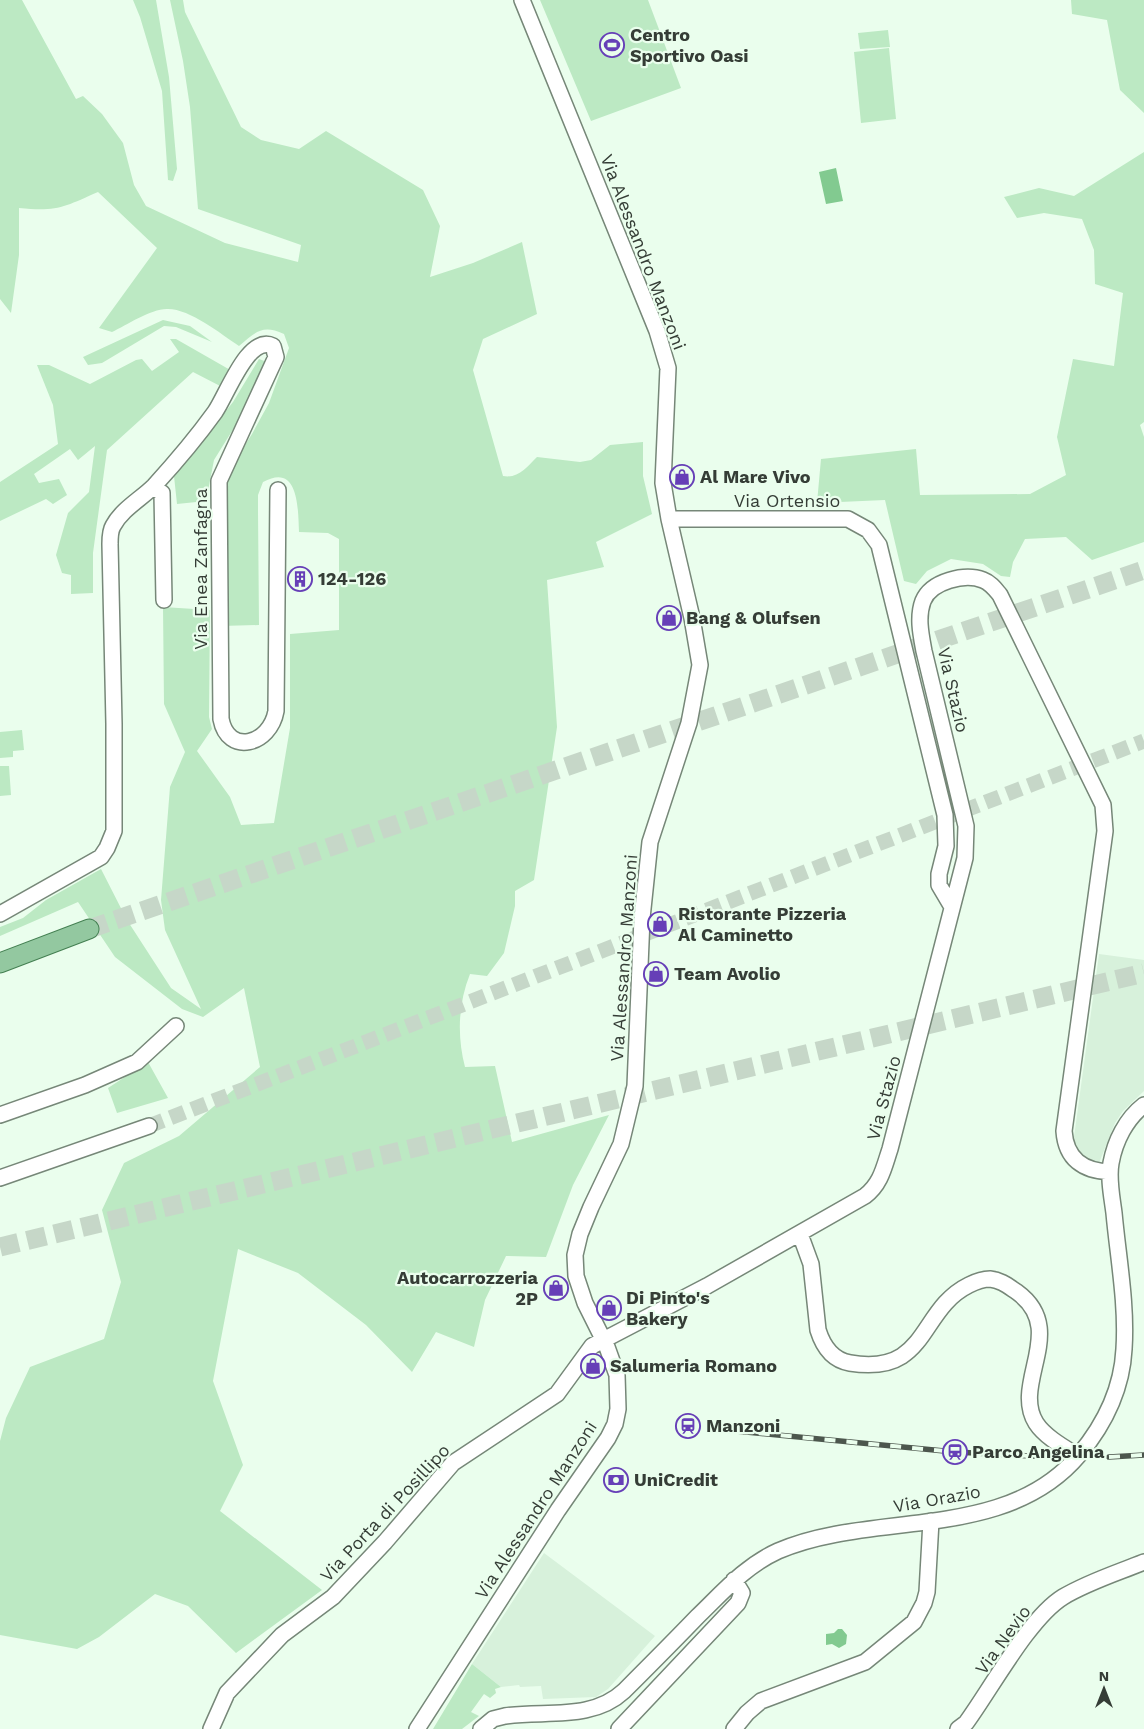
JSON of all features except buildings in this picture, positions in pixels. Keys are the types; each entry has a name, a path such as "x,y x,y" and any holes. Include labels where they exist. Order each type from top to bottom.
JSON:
{"main road":[{"path":"0,963 89,929"}],"street":[{"name":"Via Alessandro Manzoni","path":"417,1729 558,1510 608,1438 615,1424 619,1390 617,1375 576,1276 575,1255 580,1234 591,1207 621,1144 635,1086 642,918 650,842 690,724 700,665 692,618 669,519 663,483 668,368 657,331 522,0"},
{"name":"Via Enea Zanfagna","path":"0,914 101,856 112,836 114,724 110,544 112,527 153,487 215,411 243,360 258,346 265,343 273,346 276,357 219,481 220,719 223,730 228,736 250,742 261,738 272,724 276,711 278,490"},
{"path":"153,487 162,494 164,600"},
{"name":"Via Ortensio","path":"669,519 848,519 859,523 874,537 879,545 945,815 946,846 939,874 939,885 952,907"},
{"name":"Via Stazio","path":"604,1341 800,1234 865,1196 874,1188 883,1173 965,858 966,826 924,651 920,615 924,600 934,588 952,579 982,579 992,584 1000,595 1103,804 1105,830 1064,1131 1067,1150 1074,1160 1092,1170 1110,1172"},
{"path":"0,1115 85,1085 137,1062 176,1026"},
{"name":"Via Orazio","path":"481,1729 493,1719 505,1716 592,1710 606,1705 624,1691 734,1580 755,1564 796,1544 988,1510 1041,1488 1064,1472 1099,1427 1116,1394 1124,1350 1124,1320 1110,1172 1117,1141 1128,1123 1144,1105"},
{"path":"0,1178 149,1126"},
{"path":"800,1234 811,1264 818,1330 821,1340 832,1355 847,1362 864,1365 880,1364 898,1359 912,1350 947,1302 961,1289 977,1281 989,1279 1003,1282 1022,1296 1033,1310 1040,1330 1040,1342 1029,1402 1036,1424 1060,1446 1078,1456"},
{"name":"Via Porta di Posillipo","path":"211,1729 227,1693 282,1635 333,1597 385,1542 453,1464 557,1394 592,1346 604,1341"},
{"path":"734,1729 747,1713 761,1701 865,1662 906,1630 919,1614 926,1597 931,1521"},
{"name":"Via Nevio","path":"958,1729 966,1723 1042,1615 1062,1597 1144,1562"},
{"path":"619,1729 738,1603 742,1593 734,1580"}],"shaded area":[{"path":"0,0 22,0 76,99 83,96 102,114 123,143 134,185 146,206 225,243 298,262 301,245 198,209 190,107 183,61 170,0 183,0 185,12 241,127 261,140 299,149 326,131 423,190 440,226 430,277 473,263 522,242 537,314 483,339 473,370 503,476 518,474 537,457 580,462 591,460 610,445 643,442 643,476 652,514 596,542 604,567 547,580 557,727 534,880 515,891 515,906 504,953 487,976 470,974 463,997 460,1020 462,1055 465,1067 495,1066 512,1142 609,1115 573,1185 546,1257 506,1256 485,1300 474,1347 436,1332 412,1372 366,1325 298,1273 238,1249 213,1381 243,1465 220,1511 322,1590 236,1653 188,1606 155,1594 99,1637 77,1649 0,1635 0,1441 6,1418 30,1367 104,1339 121,1282 102,1210 124,1163 179,1136 260,1067 244,988 203,1017 182,1009 115,957 78,902 0,936 0,927 23,918 46,900 101,869 127,920 171,988 201,1009 165,930 161,900 170,787 185,752 164,704 163,607 210,610 209,717 212,729 197,751 230,797 241,825 274,823 290,728 290,634 339,630 339,539 328,533 299,532 297,501 290,483 284,478 275,477 263,482 258,495 259,625 221,626 221,482 252,434 269,403 289,348 284,334 270,330 255,333 239,346 186,313 168,309 147,314 112,332 99,328 157,248 98,192 52,209 19,208 19,255 11,313 0,299"},
{"path":"133,0 156,0 169,77 177,169 173,181 168,180 162,91 140,17"},
{"name":"Centro Sportivo Oasi","path":"540,0 648,0 681,88 591,121"},
{"path":"1071,0 1144,0 1144,113 1120,90 1107,20 1072,14"},
{"path":"888,30 890,47 860,49 858,33"},
{"path":"889,48 896,119 861,123 854,52"},
{"path":"1144,152 1144,422 1140,425 1144,437 1144,542 1092,560 1066,537 1025,539 1013,562 1010,577 1001,576 983,564 951,559 927,571 916,584 904,581 885,500 817,503 821,459 916,449 920,495 1030,494 1066,475 1057,437 1073,359 1114,366 1123,293 1095,284 1094,250 1082,219 1044,213 1017,218 1004,197 1039,188 1074,196"},
{"path":"836,168 843,201 826,204 819,172"},
{"path":"163,320 190,326 212,342 176,327 164,326 102,363 88,365 83,357"},
{"path":"170,339 176,339 232,371 224,388 193,372 107,450 93,553 93,593 71,594 71,575 62,573 56,555 68,513 89,492 95,446 78,460 70,449 34,474 39,483 59,479 67,495 53,504 46,499 0,521 0,482 58,444 53,405 37,365 49,365 90,384 136,360 142,359 152,371 179,352"},
{"path":"259,359 267,362 237,423 214,460 206,501 177,504 174,476 233,402"},
{"path":"22,730 24,750 13,751 13,757 0,758 0,732"},
{"path":"0,766 9,766 11,795 0,796"},
{"path":"1099,954 1144,960 1144,1091 1123,1111 1115,1123 1099,1163 1090,1162 1076,1149 1074,1137"},
{"path":"148,1062 168,1098 117,1113 108,1088"},
{"path":"544,1553 655,1636 608,1689 596,1697 543,1699 541,1686 520,1687 519,1685 501,1687 472,1664"},
{"path":"838,1629 842,1629 847,1635 846,1644 839,1648 832,1644 826,1645 826,1634 834,1633"},
{"path":"472,1664 501,1687 495,1689 496,1693 490,1698 484,1694 471,1712 479,1716 462,1729 433,1729"}],"tunnel":[{"path":"89,929 1144,570"},
{"path":"149,1126 1144,741"},
{"path":"0,1247 1144,973"}],"railway":[{"path":"715,1429 955,1452 1051,1457"},
{"path":"1109,1457 1144,1455"}],"place":[{"name":"Centro Sportivo Oasi","path":"612,45"},
{"name":"Al Mare Vivo","path":"682,477"},
{"name":"124-126","path":"300,579"},
{"name":"Bang & Olufsen","path":"669,618"},
{"name":"Ristorante Pizzeria Al Caminetto","path":"660,924"},
{"name":"Team Avolio","path":"656,974"},
{"name":"Autocarrozzeria 2P","path":"556,1288"},
{"name":"Di Pinto's Bakery","path":"609,1308"},
{"name":"Salumeria Romano","path":"593,1366"},
{"name":"Manzoni","path":"688,1426"},
{"name":"Parco Angelina","path":"955,1452"},
{"name":"UniCredit","path":"616,1480"}]}
